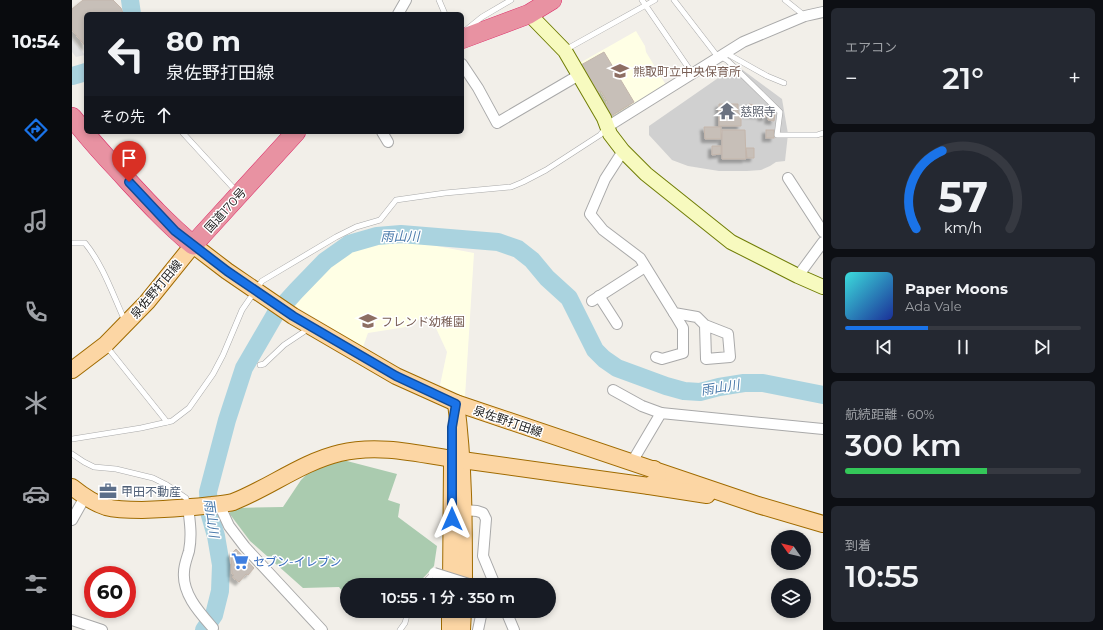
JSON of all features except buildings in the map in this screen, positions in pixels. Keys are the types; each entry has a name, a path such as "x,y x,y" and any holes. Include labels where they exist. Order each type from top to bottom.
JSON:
{"highway":[{"path":"464,38 529,14 552,0"},
{"path":"72,117 84,134 140,194 175,231 193,245"},
{"name":"国道170号","path":"193,245 294,134"}],"main road":[{"name":"泉佐野打田線","path":"72,370 105,345 126,324 157,291 193,245 227,271 293,316 396,376 456,404 758,505 823,524"},
{"path":"451,578 457,459 456,404"},
{"path":"72,487 85,497 106,507 127,510 205,506 230,503 256,492 312,462 340,453 362,449 380,449 402,450 649,486 758,505"},
{"path":"457,459 464,510 464,578"},
{"path":"649,486 655,482 658,476 654,469"},
{"path":"450,618 450,630"},
{"path":"462,630 463,618"}],"street":[{"path":"399,12 406,0"},
{"path":"607,127 749,39 805,16 823,12"},
{"path":"529,14 564,51 604,118 610,134 623,151 646,174 731,242 823,287"},
{"path":"464,67 478,88 497,123 579,75"},
{"path":"623,151 605,179 590,214 603,230 640,258 683,328 683,353 662,359 656,357"},
{"path":"788,178 823,232"},
{"path":"798,276 823,242"},
{"path":"618,324 595,299 645,267"},
{"path":"674,313 697,316 705,325"},
{"path":"613,390 642,406 661,413 823,429"},
{"path":"632,462 661,413"},
{"path":"72,520 85,497"},
{"path":"214,629 193,604 186,586 183,572 189,551 191,531 205,506 229,526 245,547 322,630"},
{"path":"464,510 483,513 486,520 483,556 492,578"},
{"path":"434,573 450,578"},
{"path":"478,630 481,618"},
{"path":"509,618 514,630"},
{"path":"77,624 102,630"}],"lane":[{"path":"439,0 444,12"},
{"path":"464,33 468,28 482,17 511,0"},
{"path":"642,0 692,74"},
{"path":"564,51 655,0"},
{"path":"674,0 721,55 780,112 777,135 816,135 823,133"},
{"path":"785,0 805,16"},
{"path":"721,55 784,83"},
{"path":"72,439 141,428 172,421 189,408 213,374 223,355 242,310 254,290 262,281 336,237 356,227 380,220 396,200 445,193 511,187 546,170 600,135 607,127"},
{"path":"184,134 239,195"},
{"path":"72,243 85,242 91,250 106,278 126,324"},
{"path":"260,365 264,364 284,345 305,331 308,325"},
{"path":"105,345 167,422"},
{"path":"72,454 94,467 116,468 154,478 186,498 205,506"},
{"path":"429,578 434,573"},
{"path":"400,630 405,623 406,618"}],"shaded area":[{"name":"熊取町立中央保育所","path":"636,31 645,46 646,52 666,85 611,120 578,64"},
{"path":"72,38 84,55 76,57 72,52"},
{"name":"慈照寺","path":"734,67 740,68 782,99 788,134 785,161 776,162 761,170 719,171 688,166 672,160 649,135 649,126"},
{"name":"フレンド幼稚園","path":"383,243 426,244 474,253 465,397 440,385 447,352 435,326 425,316 406,327 368,333 363,347 295,306 326,268 356,250"},
{"path":"343,460 397,474 388,500 400,504 398,517 437,546 434,566 423,578 340,578 340,588 339,587 303,588 250,541 229,513 236,508 283,507 301,480 311,470"}],"waterway":[{"path":"130,0 132,12"},
{"path":"72,76 84,73"},
{"name":"雨山川","path":"204,630 214,615 220,591 221,565 216,536 209,512 208,492 227,420 244,368 276,313 325,261 349,244 377,236 401,234 498,242 518,249 532,260 547,278 569,298 595,350 604,359 617,368 684,391 700,392 744,383 763,383 823,395"}],"place":[{"name":"熊取町立中央保育所","path":"620,71"},
{"name":"慈照寺","path":"727,111"},
{"name":"フレンド幼稚園","path":"368,321"},
{"name":"甲田不動産","path":"108,491"},
{"name":"セブン-イレブン","path":"240,561"}],"route":[{"path":"129,182 175,231 227,271 293,316 396,376 456,404 452,427 452,519"}]}
